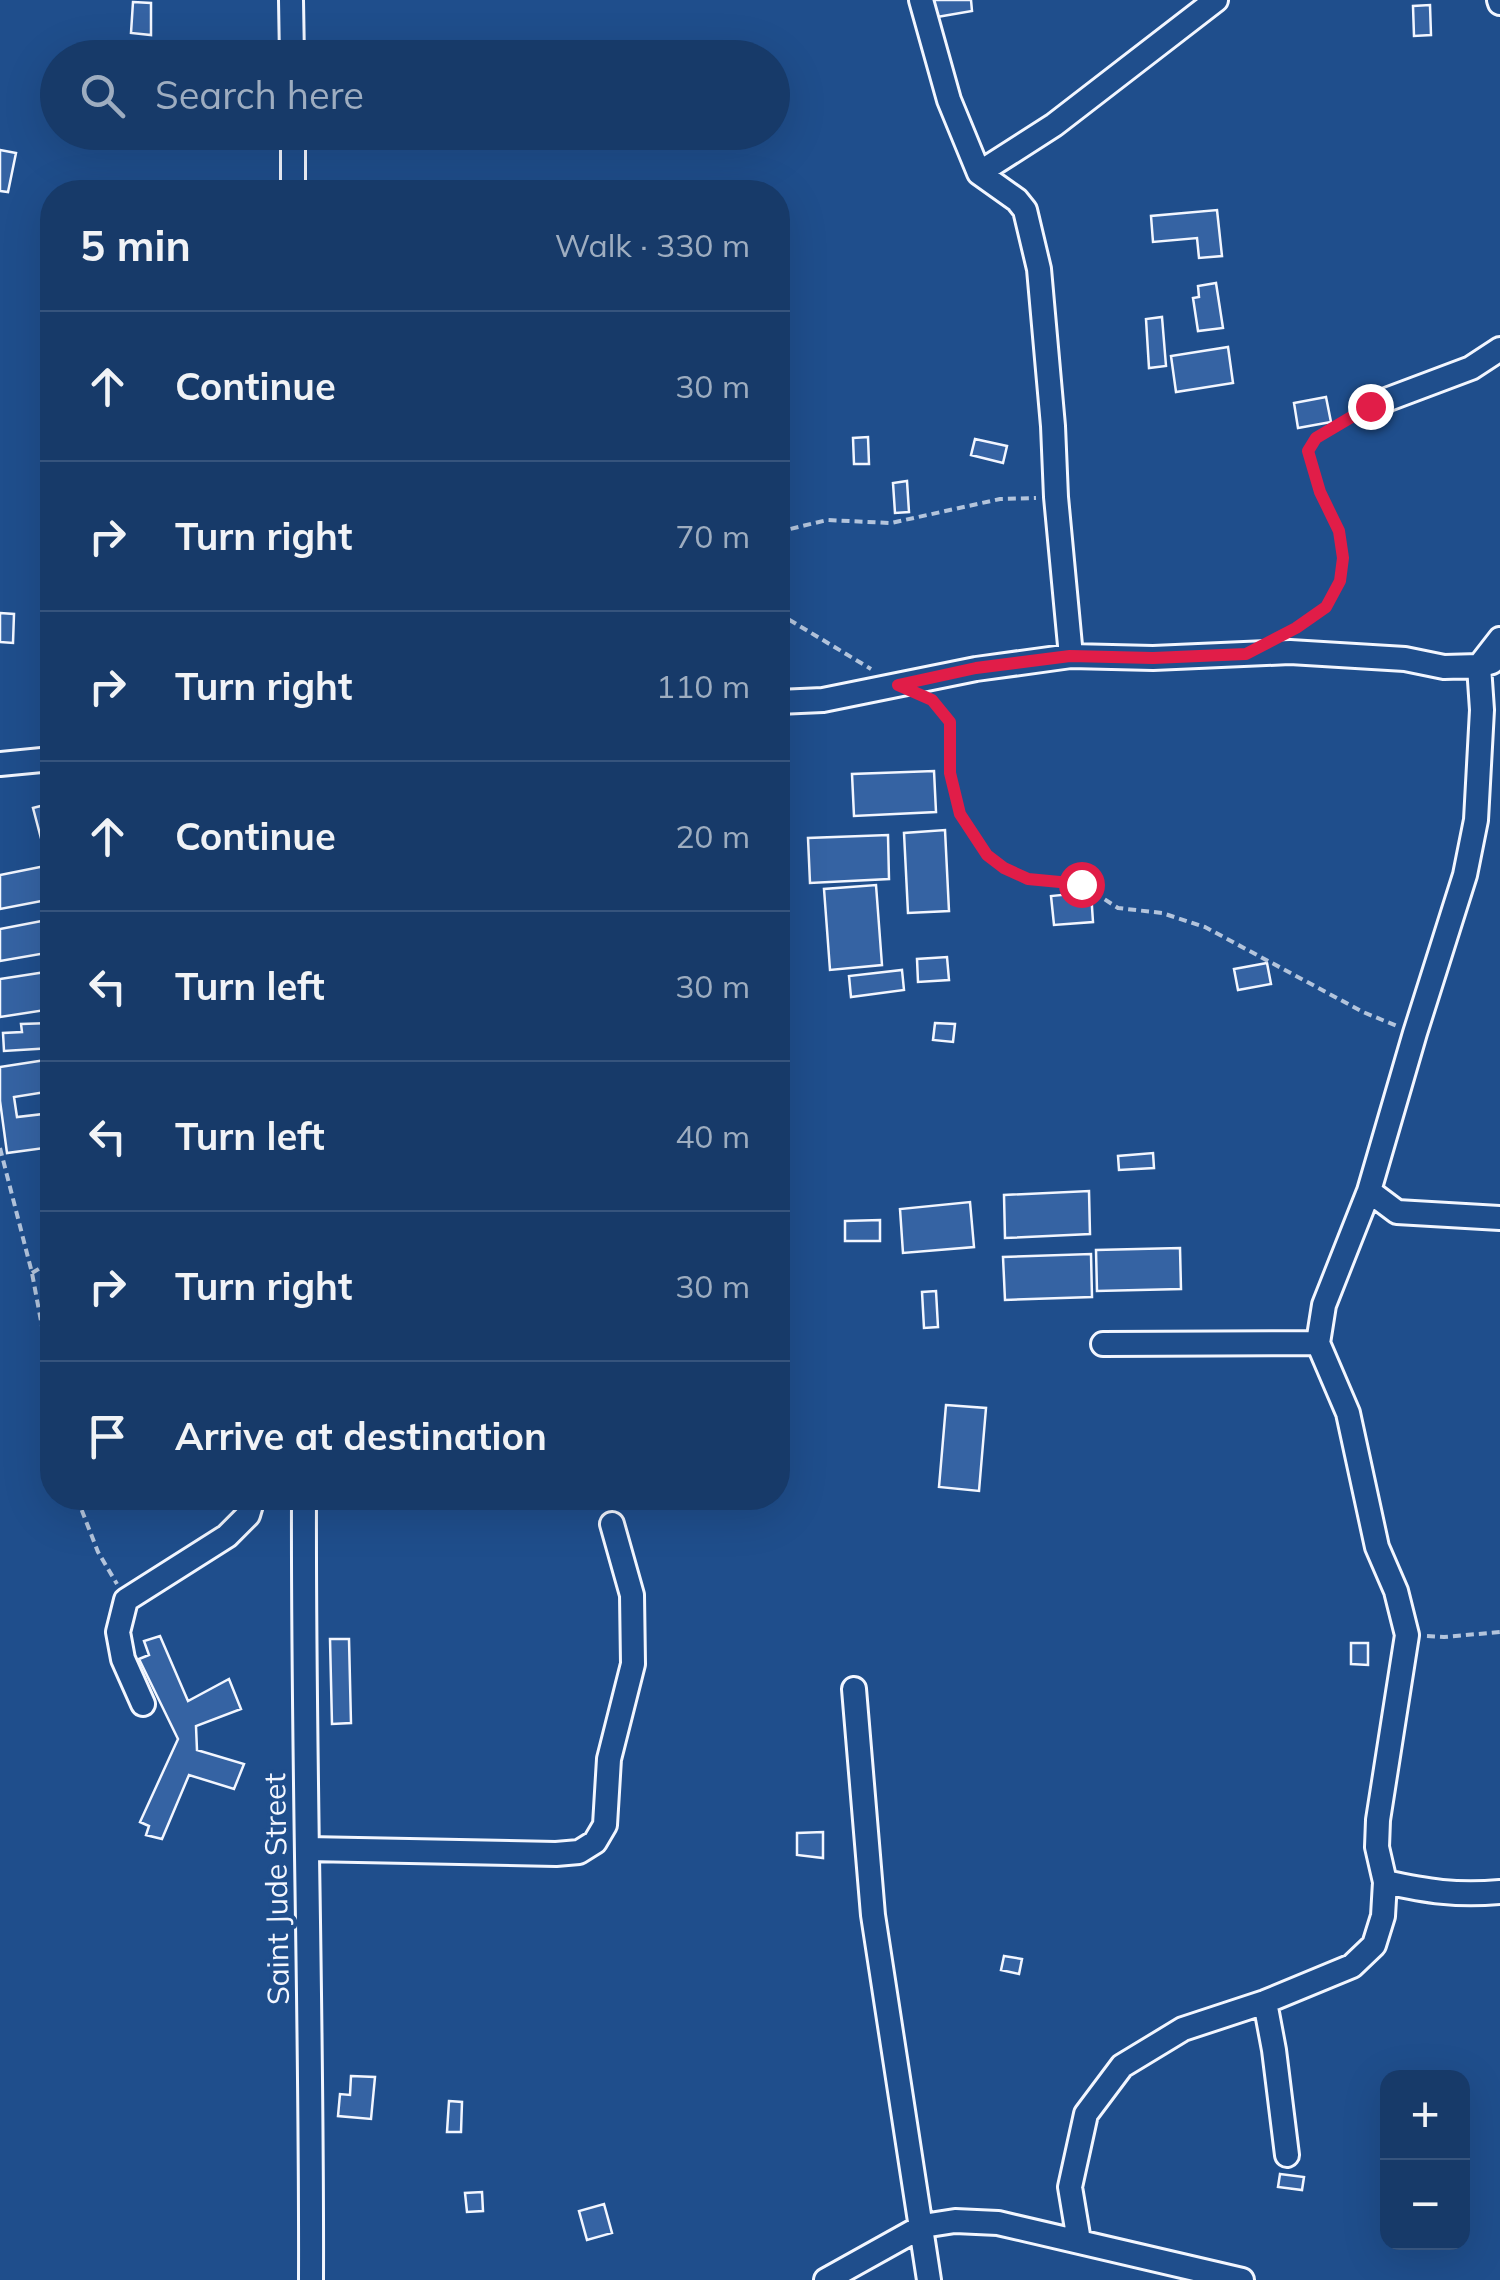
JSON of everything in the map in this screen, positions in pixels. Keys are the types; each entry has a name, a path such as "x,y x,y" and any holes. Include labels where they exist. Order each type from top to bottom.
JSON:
{"street":[{"path":"292,0 292,40"},
{"path":"921,0 950,100 979,173 1025,210 1039,269 1070,656"},
{"path":"979,173 1054,125 1216,0"},
{"path":"293,150 293,180"},
{"path":"1370,406 1471,368 1500,349"},
{"path":"1078,2241 1070,2187 1086,2114 1122,2066 1183,2029 1352,1966 1374,1945 1383,1916 1385,1882 1378,1847 1378,1820 1407,1635 1396,1591 1377,1547 1348,1414 1318,1343 1324,1305 1369,1191 1465,875 1476,820 1482,710 1492,647 1500,639"},
{"path":"790,701 823,700 976,668 1070,656 1153,658 1290,652 1490,668"},
{"path":"0,764 40,760"},
{"path":"1369,1191 1397,1212 1500,1218"},
{"path":"1103,1344 1318,1343"},
{"path":"143,1704 124,1659 118,1632 126,1600 227,1536 249,1510"},
{"name":"Saint Jude Street","path":"304,1510 311,2280"},
{"path":"308,1849 556,1854 579,1852 595,1842 605,1825 610,1760 633,1664 632,1594 612,1524"},
{"path":"854,1689 874,1915 929,2280"},
{"path":"1385,1882 1448,1894 1500,1892"},
{"path":"1264,2002 1287,2156"},
{"path":"826,2280 923,2226 954,2221 998,2224 1242,2280"}],"path":[{"path":"1280,637 1326,607 1340,581 1343,558 1339,531 1320,492 1308,451 1316,438 1370,406"},
{"path":"790,528 827,520 891,523 1000,499 1056,496"},
{"path":"790,620 898,685"},
{"path":"932,700 950,722 950,773 960,814 987,855 1004,868 1028,879 1081,884 1118,908 1162,913 1205,927 1364,1012 1415,1034"},
{"path":"0,1148 40,1316"},
{"path":"32,1273 40,1268"},
{"path":"82,1510 98,1552 126,1600"},
{"path":"1407,1635 1444,1637 1500,1632"}],"building":[{"path":"934,0 971,0 972,11 937,17"},
{"path":"133,2 151,3 151,35 131,33"},
{"path":"1430,5 1431,35 1414,36 1413,6"},
{"path":"0,150 16,153 8,192 0,191"},
{"path":"1217,210 1222,256 1199,258 1197,238 1153,242 1151,216"},
{"path":"1216,283 1223,328 1198,331 1193,298 1199,297 1198,286"},
{"path":"1162,317 1166,366 1149,368 1146,319"},
{"path":"1228,347 1233,383 1176,392 1171,356"},
{"path":"1326,397 1331,422 1298,428 1294,403"},
{"path":"868,437 869,464 854,464 853,438"},
{"path":"975,439 1007,446 1003,463 971,455"},
{"path":"907,481 909,512 895,513 893,483"},
{"path":"0,613 14,614 13,643 0,642"},
{"path":"934,771 936,812 854,816 852,774"},
{"path":"40,806 40,834 33,808"},
{"path":"945,830 949,911 908,913 904,833"},
{"path":"888,835 889,879 810,883 808,838"},
{"path":"40,867 40,901 0,909 0,875"},
{"path":"876,885 882,965 830,970 824,889"},
{"path":"1091,892 1093,922 1054,925 1051,896"},
{"path":"40,921 40,954 0,961 0,929"},
{"path":"947,957 949,980 918,982 917,959"},
{"path":"1267,963 1271,984 1238,990 1234,969"},
{"path":"902,970 904,990 851,997 849,976"},
{"path":"40,973 40,1011 0,1017 0,979"},
{"path":"40,1023 40,1049 4,1051 3,1033 22,1032 21,1024"},
{"path":"935,1023 955,1024 953,1042 933,1040"},
{"path":"40,1061 40,1093 14,1097 17,1117 40,1114 40,1149 7,1153 0,1067"},
{"path":"1153,1153 1154,1168 1119,1170 1118,1156"},
{"path":"1089,1191 1090,1234 1005,1238 1004,1195"},
{"path":"970,1202 974,1247 903,1253 900,1209"},
{"path":"880,1220 880,1241 845,1241 845,1221"},
{"path":"1180,1248 1181,1289 1097,1291 1096,1250"},
{"path":"1091,1254 1092,1297 1005,1300 1003,1257"},
{"path":"936,1291 938,1327 924,1328 922,1292"},
{"path":"946,1405 986,1408 979,1491 939,1487"},
{"path":"160,1636 188,1701 229,1679 241,1709 196,1726 197,1750 244,1764 234,1789 189,1775 162,1839 146,1835 149,1826 140,1822 178,1739 139,1659 149,1655 144,1641"},
{"path":"330,1639 349,1639 351,1723 332,1724"},
{"path":"1351,1643 1368,1643 1368,1665 1351,1664"},
{"path":"823,1832 823,1858 797,1855 797,1833"},
{"path":"1004,1956 1022,1959 1019,1974 1001,1970"},
{"path":"351,2076 375,2077 371,2119 338,2116 340,2094 350,2095"},
{"path":"449,2101 462,2102 461,2132 447,2132"},
{"path":"1280,2174 1304,2177 1302,2190 1278,2187"},
{"path":"482,2192 483,2211 467,2212 465,2193"},
{"path":"604,2204 612,2233 587,2240 579,2211"}],"route":[{"path":"1081,884 1028,879 987,855 960,814 950,773 950,722 932,700 898,685 976,668 1070,656 1246,654 1296,628 1326,607 1340,581 1343,558 1339,531 1320,492 1308,451 1316,438 1370,406"}]}
